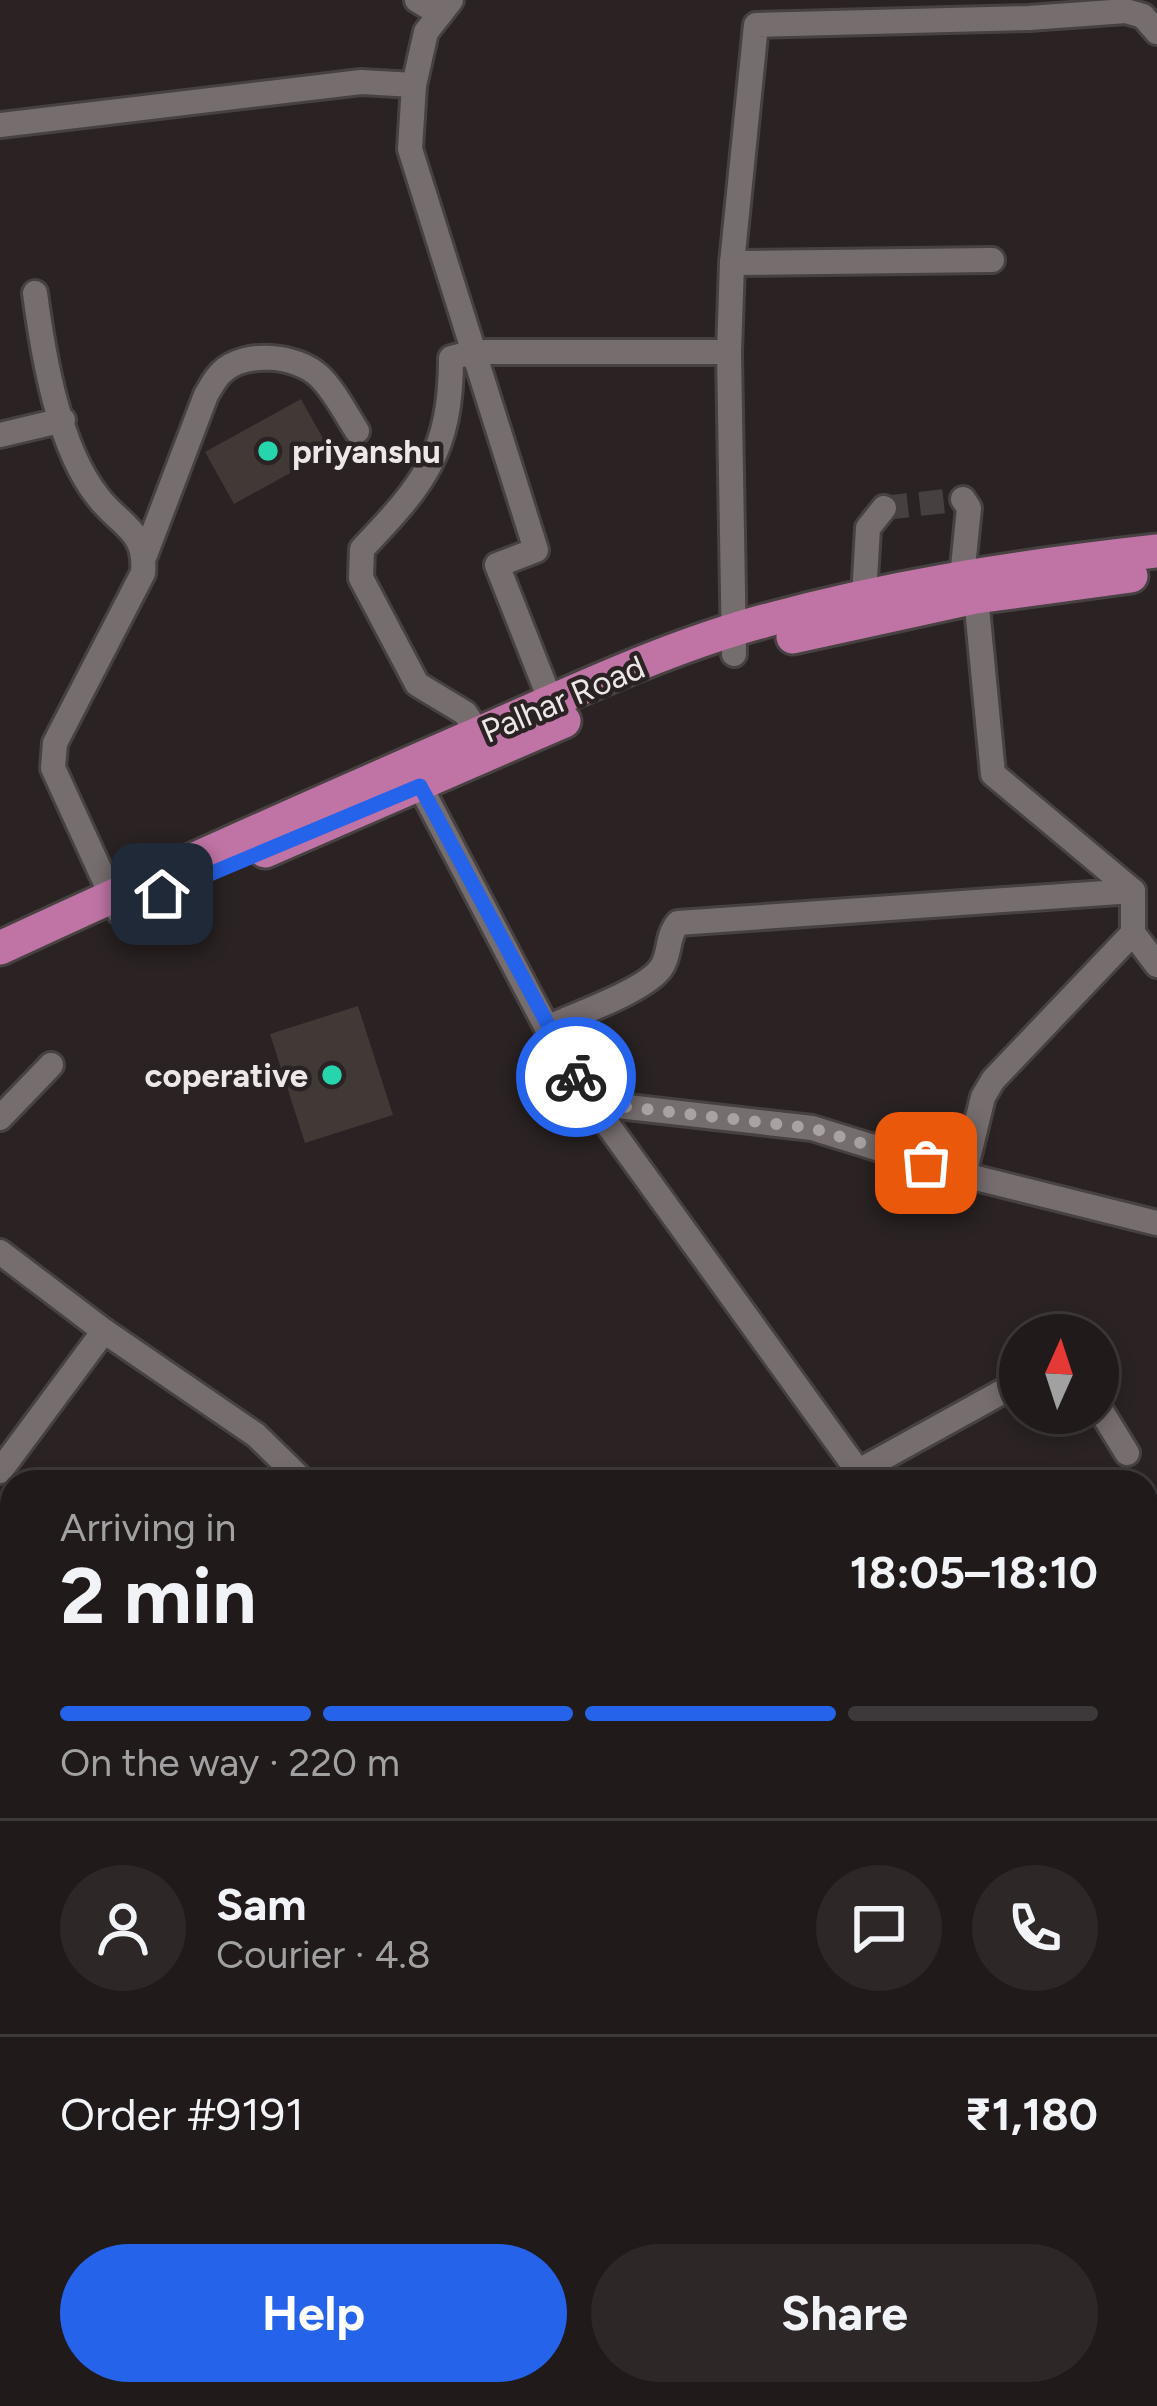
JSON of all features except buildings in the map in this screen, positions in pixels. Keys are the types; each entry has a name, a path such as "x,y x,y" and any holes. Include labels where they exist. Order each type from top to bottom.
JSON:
{"main road":[{"name":"Palhar Road","path":"734,642 787,638 969,587 1157,550"},
{"name":"Palhar Road","path":"0,970 116,904 479,734 555,712 864,596 1157,573"},
{"name":"Palhar Road","path":"0,948 420,786 555,712"}],"street":[{"path":"417,0 446,7 426,32 414,85 410,149 536,550 497,565 555,712"},
{"path":"734,642 732,263 756,25 858,11 1031,9 1126,11 1143,16 1157,32"},
{"path":"0,125 361,82 414,85"},
{"path":"732,263 992,260"},
{"path":"35,293 42,344 70,446 97,496 134,531 145,555"},
{"path":"479,734 465,713 417,684 361,578 362,549 424,482 451,400 451,358 474,352 729,352"},
{"path":"116,904 53,768 55,743 143,573 145,555 206,395 219,374 234,363 280,358 320,376 357,431"},
{"path":"0,435 63,420"},
{"path":"963,499 969,508 969,587 993,774 1132,890 1133,934 1157,964"},
{"path":"864,596 868,529 884,508"},
{"path":"420,786 547,1028 592,1103 857,1470"},
{"path":"547,1028 652,979 665,964 670,932 678,923 1132,890"},
{"path":"964,1175 983,1097 993,1080 1133,934"},
{"path":"0,1118 50,1065"},
{"path":"592,1103 812,1128 964,1175 1157,1223"},
{"path":"0,1252 104,1331 256,1435 292,1470"},
{"path":"1,1470 104,1331"},
{"path":"874,1470 999,1395"},
{"path":"1115,1434 1126,1453"}],"tunnel":[{"path":"884,508 963,499"}],"way so far":[{"path":"576,1077 592,1103 812,1128 926,1163"}],"place":[{"name":"priyanshu","path":"268,451"},
{"name":"coperative","path":"332,1075"}],"route":[{"path":"162,894 420,786 576,1077"}]}
